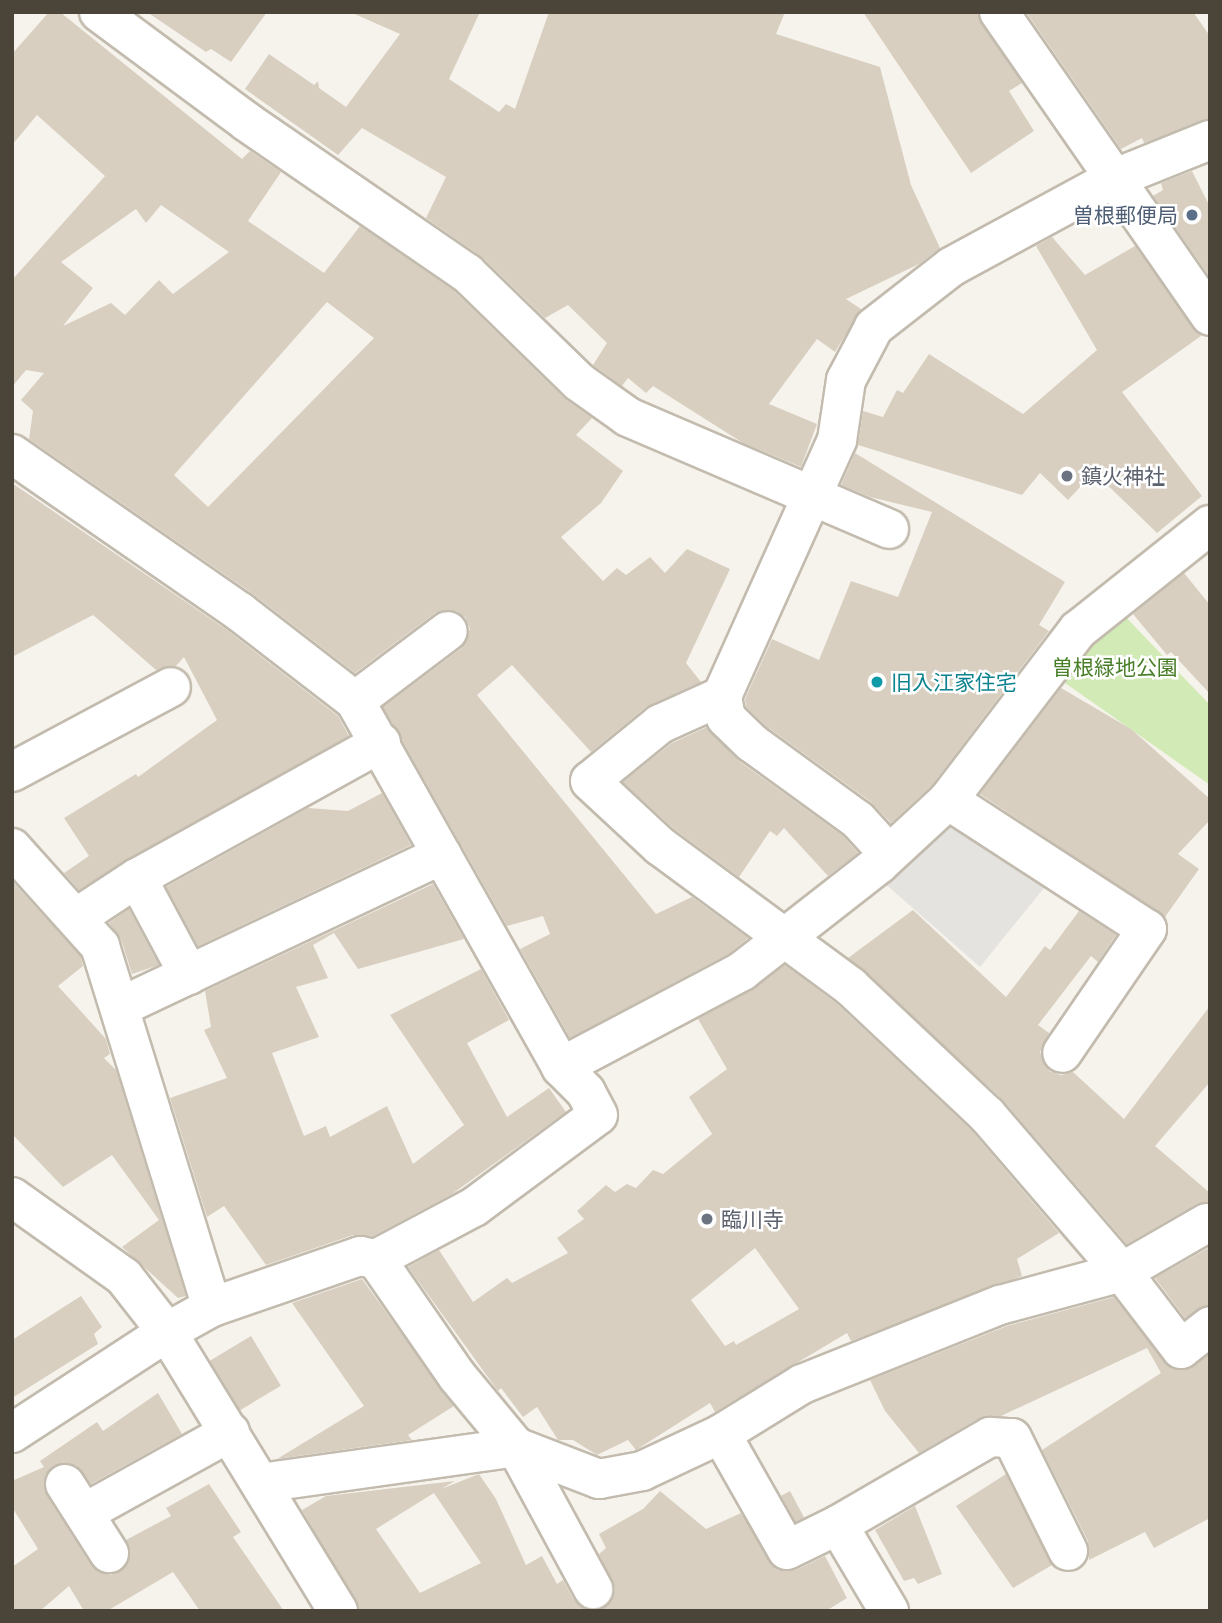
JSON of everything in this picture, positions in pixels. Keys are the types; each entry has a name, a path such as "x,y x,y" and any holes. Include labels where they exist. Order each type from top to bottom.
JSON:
{"street":[{"path":"100,12 247,122 467,273 579,382 628,417 811,498 890,528"},
{"path":"999,12 1210,316"},
{"path":"889,854 858,820 752,743 726,718 722,696 837,440 846,380 874,327 951,267 1113,179 1210,140"},
{"path":"12,454 240,612 355,701 561,1067 586,1092 598,1115 474,1207 376,1259 360,1256 212,1307 167,1332 12,1433"},
{"path":"561,1067 742,971 889,854 948,800 1078,630 1210,525"},
{"path":"355,701 448,631"},
{"path":"12,772 172,687"},
{"path":"722,696 660,724 590,782 660,846 851,987 987,1115 1122,1272 1181,1349 1210,1326"},
{"path":"76,918 137,878 381,743"},
{"path":"948,800 1147,929 1062,1053"},
{"path":"12,848 100,946 212,1307"},
{"path":"120,1007 442,855"},
{"path":"137,878 189,975"},
{"path":"12,1197 124,1277 167,1332 338,1611"},
{"path":"261,1483 516,1447 599,1479 642,1471 721,1434 802,1384 1000,1305 1122,1272 1207,1223"},
{"path":"376,1259 457,1376 516,1447 593,1589"},
{"path":"109,1553 74,1498 230,1432"},
{"path":"721,1434 787,1550 838,1525 990,1437 1012,1438 1068,1551"},
{"path":"838,1525 877,1607"}],"green space":[{"name":"曽根緑地公園","path":"1119,610 1210,705 1210,785 1058,678"}],"shaded area":[{"path":"956,812 1052,878 980,967 882,881"}],"building":[{"path":"49,12 60,12 242,159 250,151 281,172 248,221 324,273 360,226 453,290 564,398 592,418 576,435 623,471 601,503 561,537 603,581 617,568 626,575 650,557 665,573 687,549 730,569 686,663 701,682 646,707 591,752 512,665 477,695 656,914 692,897 748,938 730,953 570,1038 520,949 550,934 543,916 507,926 383,707 462,648 470,629 465,617 456,611 435,613 355,673 253,594 29,439 33,411 21,400 44,373 26,370 12,387 12,280 105,176 37,115 12,145 12,54","holes":["161,205 229,252 173,294 159,280 125,315 111,303 63,326 93,288 61,262 136,209 146,223","327,302 374,338 208,507 174,475"]},
{"path":"147,12 267,12 231,62 211,49 206,52"},
{"path":"350,12 480,12 449,79 499,112 506,104 515,109 549,12 785,12 776,34 880,67 911,185 940,248 919,264 846,299 861,309 835,352 817,339 769,404 817,424 801,467 743,443 653,386 646,393 628,378 622,386 593,365 607,343 568,305 545,318 482,257 426,218 446,177 362,128 338,155 245,89 269,54 314,85 318,81 319,88 346,107 400,34"},
{"path":"863,12 977,12 1022,83 1009,91 1034,131 971,173"},
{"path":"1026,12 1193,12 1210,36 1210,119 1144,143 1142,138 1121,149"},
{"path":"1192,171 1210,207 1210,277 1153,196 1163,190 1161,183"},
{"path":"1052,237 1085,275 1135,246 1201,336 1122,392 1202,496 1157,533 1094,472 1068,500 1040,473 1022,495 858,445 863,411 883,417 897,390 903,393 929,354 1023,414 1097,350 1036,246"},
{"path":"855,453 1065,582 1039,625 1049,631 932,785 891,823 871,802 766,726 746,707 745,699 772,639 819,660 851,581 898,597 932,512 870,497 841,485"},
{"path":"12,483 227,630 338,716 349,736 79,890 64,873 89,856 64,818 136,774 138,777 217,720 184,657 176,666 156,670 93,615 12,657"},
{"path":"1184,573 1210,605 1210,694 1171,652 1167,655 1133,614"},
{"path":"1061,688 1131,729 1210,799 1210,820 1178,854 1199,869 1165,917 980,794"},
{"path":"707,727 739,761 843,836 858,853 828,876 784,828 777,836 770,831 739,877 674,829 623,782 672,743"},
{"path":"382,793 411,845 198,946 166,887 308,808 348,811"},
{"path":"12,881 81,957 83,966 58,986 106,1039 110,1054 104,1058 116,1070 186,1296 178,1298 122,1247 159,1220 112,1155 63,1187 12,1134"},
{"path":"433,884 464,939 358,969 334,933 313,945 328,978 296,987 319,1037 272,1053 304,1136 326,1126 330,1137 387,1106 413,1164 464,1125 390,1015 481,969 509,1020 467,1043 507,1117 549,1088 566,1112 452,1194 373,1236 353,1235 266,1265 224,1206 207,1217 170,1098 227,1078 204,1030 211,1027 205,991"},
{"path":"129,909 159,965 132,974 121,939 109,923"},
{"path":"913,910 1006,997 1045,946 1050,950 1079,911 1116,935 1098,962 1091,956 1038,1025 1049,1033 1040,1052 1049,1071 1061,1075 1073,1072 1124,1119 1210,1006 1210,1082 1155,1146 1210,1193 1210,1202 1196,1204 1127,1244 1002,1099 848,958"},
{"path":"785,965 837,1004 971,1130 1059,1233 1017,1259 1022,1276 851,1341 847,1333 715,1412 710,1403 636,1450 628,1440 597,1455 573,1440 558,1440 537,1407 523,1417 501,1388 498,1391 408,1267 439,1250 473,1302 507,1278 512,1283 568,1253 557,1238 584,1219 577,1211 606,1185 615,1192 627,1184 636,1188 653,1170 663,1174 712,1134 689,1097 727,1069 698,1019 752,990","holes":["755,1248 799,1309 736,1345 734,1341 725,1346 691,1300"]},
{"path":"1210,1247 1210,1305 1185,1318 1155,1278"},
{"path":"362,1279 454,1406 408,1435 412,1440 277,1459 364,1406 292,1303"},
{"path":"81,1296 102,1327 94,1334 98,1344 12,1398 12,1340"},
{"path":"1114,1297 1172,1369 1185,1370 1210,1354 1210,1518 1154,1548 1145,1532 1089,1560 1088,1541 1042,1450 1161,1373 1147,1348 1001,1416 979,1418 919,1453 885,1411 870,1380 1007,1326"},
{"path":"251,1336 281,1386 240,1410 210,1361"},
{"path":"158,1393 182,1434 91,1484 76,1465 54,1465 45,1475 47,1496 91,1565 111,1575 129,1562 126,1540 171,1516 166,1508 209,1484 241,1532 233,1537 284,1611 200,1611 173,1572 107,1611 84,1611 69,1586 40,1611 12,1611 12,1567 38,1549 12,1507 12,1481 44,1467 40,1461 97,1422 103,1431"},
{"path":"479,1474 496,1499 526,1565 542,1556 557,1584 563,1580 574,1600 592,1611 360,1611 302,1510 326,1496 455,1481 441,1489","holes":["434,1493 481,1563 420,1593 376,1529"]},
{"path":"1006,1474 1052,1565 1013,1588 956,1506"},
{"path":"660,1491 706,1529 741,1513 776,1569 796,1570 825,1556 847,1598 826,1611 593,1611 611,1601 615,1590 599,1554 606,1548 599,1534 643,1509"},
{"path":"790,1491 804,1517 795,1522 781,1496"},
{"path":"915,1506 942,1574 918,1584 914,1578 904,1581 875,1530"}],"place":[{"name":"曽根郵便局","path":"1192,215"},
{"name":"鎮火神社","path":"1067,476"},
{"name":"旧入江家住宅","path":"877,682"},
{"name":"臨川寺","path":"707,1219"}]}
